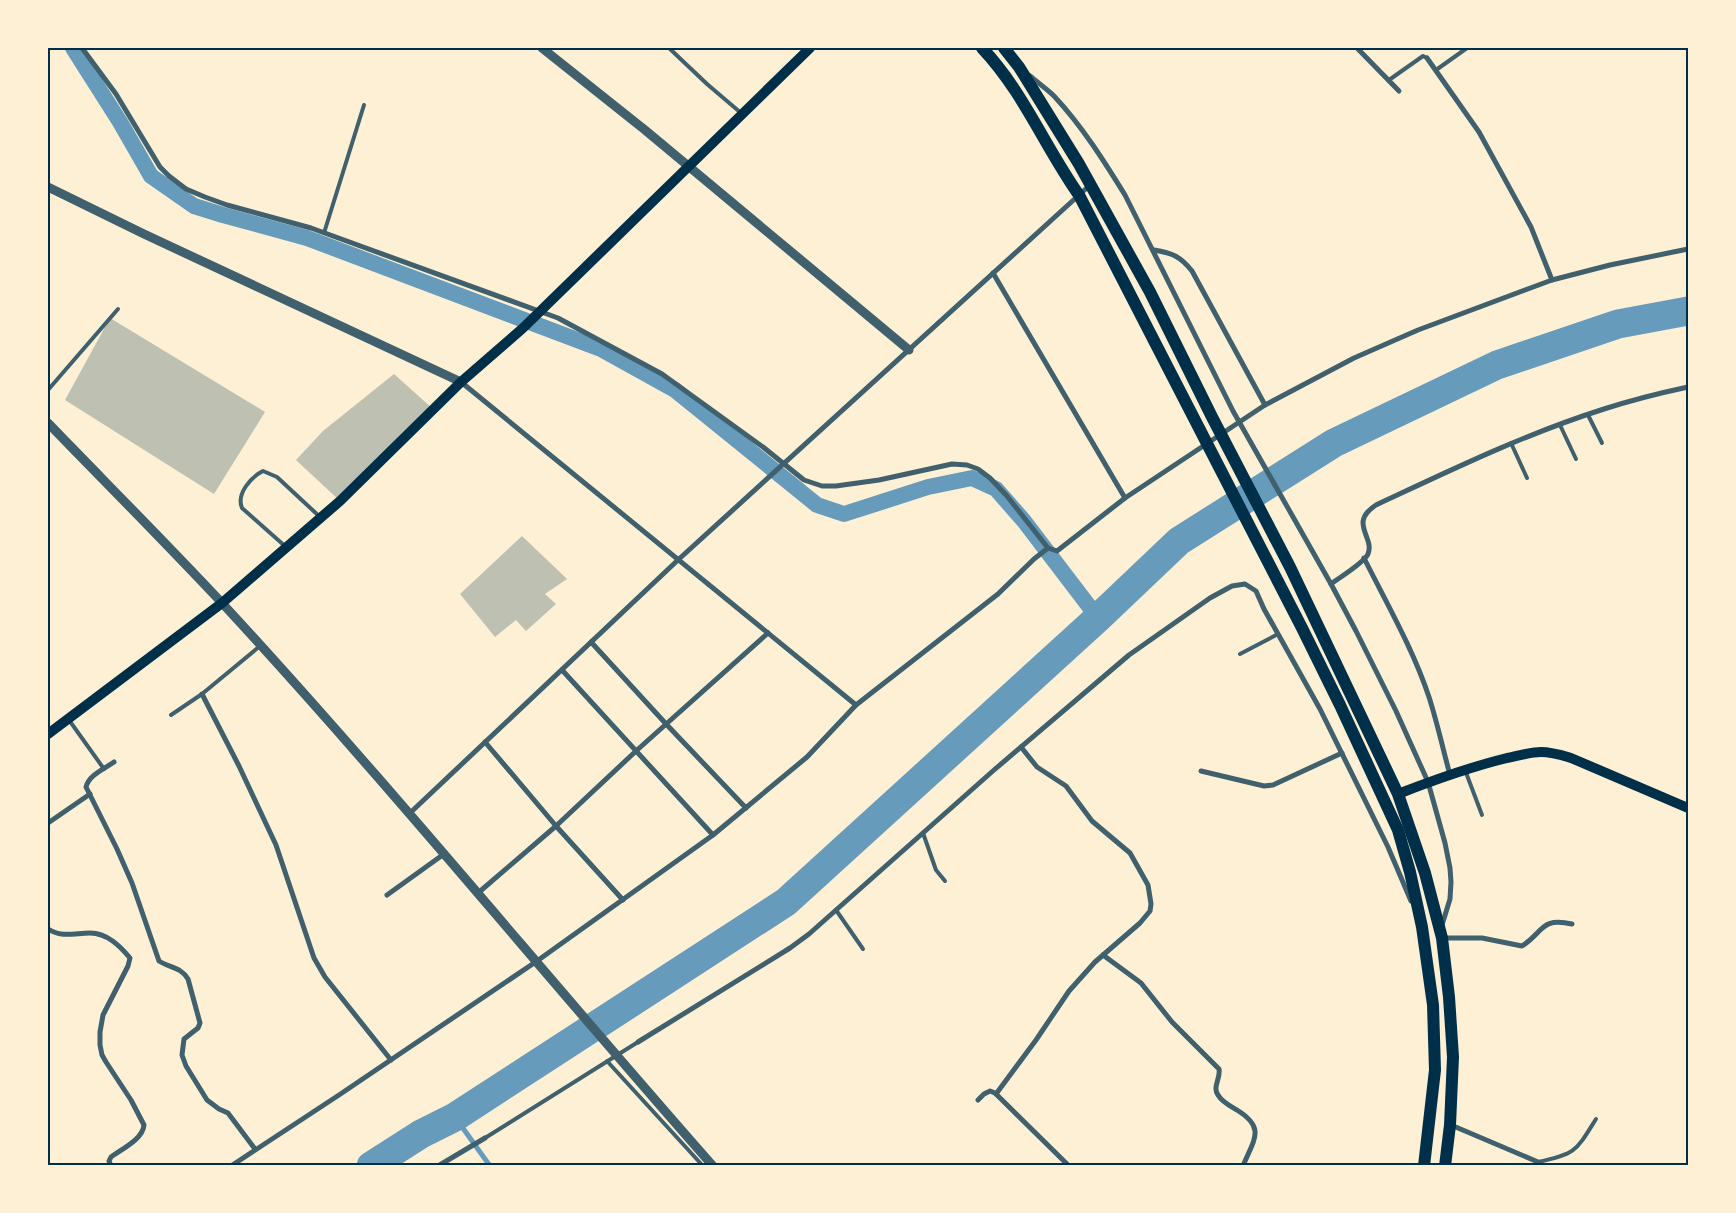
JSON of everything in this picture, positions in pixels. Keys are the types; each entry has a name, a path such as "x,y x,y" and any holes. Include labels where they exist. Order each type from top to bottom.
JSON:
{"main road":[{"path":"48,734 222,603 340,501 461,382 523,328 810,48"},
{"path":"982,48 1018,93 1067,178 1079,195 1340,705 1398,830 1410,872 1422,927 1433,1005 1435,1070 1424,1166"},
{"path":"1004,48 1019,67 1079,164 1150,292 1290,567 1398,794 1425,873 1441,934 1449,997 1453,1057 1450,1125 1445,1166"},
{"path":"1398,794 1484,764 1530,753 1554,753 1571,758 1688,808"}],"street":[{"path":"82,48 116,94 156,161 169,176 186,189 227,204 324,233 558,318 662,374 784,463 804,480 822,486 836,486 879,480 952,464 967,465 978,469 990,478 1007,496 1048,548 1058,552 1125,498 1265,404 1354,358 1410,333 1552,280 1610,265 1688,249"},
{"path":"542,48 909,350"},
{"path":"1357,48 1399,91"},
{"path":"1427,58 1480,132 1531,227 1552,280"},
{"path":"1019,67 1053,96 1084,134 1125,195 1233,411 1331,584 1396,711 1428,782 1445,843 1451,882 1450,899 1441,934 1482,938 1522,946 1549,923 1558,921 1572,924"},
{"path":"410,813 784,463 1090,185"},
{"path":"48,187 461,382 856,705"},
{"path":"1154,250 1177,256 1192,271 1265,404"},
{"path":"994,273 1125,498"},
{"path":"1331,584 1368,555 1363,518 1369,510 1511,443 1634,400 1688,387"},
{"path":"48,423 222,603 410,813 613,1053 712,1166"},
{"path":"231,1166 537,961 713,835 807,757 856,705 998,594 1048,548"},
{"path":"1364,558 1422,678 1450,775"},
{"path":"638,1042 790,948 809,934 1021,747 1130,655 1210,598 1232,586 1245,584 1256,591 1264,609 1320,709 1388,847 1422,927"},
{"path":"478,893 556,826 636,751 768,633"},
{"path":"591,642 666,725 746,808"},
{"path":"562,670 713,835"},
{"path":"202,694 239,766 276,845 314,958 331,985 390,1060"},
{"path":"485,742 556,826 623,900"},
{"path":"996,1094 1069,992 1103,955 1128,935 1150,911 1151,898 1148,886 1130,853 1092,821 1066,786 1037,766 1021,747"},
{"path":"1201,771 1264,786 1273,785 1342,753"},
{"path":"114,762 87,782 86,787 118,849 160,961 184,973 188,979 200,1023 198,1028 184,1039 182,1055 186,1066 207,1100 228,1113 254,1149"},
{"path":"48,823 90,794"},
{"path":"387,895 444,854"},
{"path":"48,929 60,935 92,933 105,936 120,947 130,958 128,966 103,1015 100,1045 102,1055 134,1106 144,1125 144,1129 136,1139 111,1157 109,1161 111,1166"},
{"path":"1103,955 1141,983 1172,1022 1219,1069 1220,1074 1215,1088 1216,1094 1251,1119 1254,1125 1255,1135 1243,1166"},
{"path":"978,1100 987,1092 990,1091 996,1094 1069,1166"},
{"path":"1450,1125 1540,1164"},
{"path":"438,1166 485,1138"}],"lane":[{"path":"669,48 742,114"},
{"path":"1436,70 1467,48"},
{"path":"1389,80 1416,60 1423,56 1427,58"},
{"path":"324,233 364,105"},
{"path":"48,390 118,309"},
{"path":"1588,415 1602,443"},
{"path":"1560,425 1576,459"},
{"path":"1511,443 1527,478"},
{"path":"286,547 242,508 239,502 241,495 256,475 264,471 277,477 320,517"},
{"path":"1240,654 1278,634"},
{"path":"171,714 202,694 260,646"},
{"path":"68,719 104,769"},
{"path":"1465,770 1482,814"},
{"path":"923,833 936,870 945,881"},
{"path":"836,910 863,949"},
{"path":"485,1138 607,1061 613,1053 638,1042"},
{"path":"607,1061 703,1166"},
{"path":"1540,1164 1576,1150 1596,1119"}],"building":[{"path":"110,318 265,412 214,494 65,400"},
{"path":"394,374 433,409 340,501 296,460 323,431"},
{"path":"522,536 567,579 545,594 556,604 526,631 516,620 495,637 460,594"}],"waterway":[{"path":"73,48 120,122 151,176 194,206 307,238 601,349 675,390 817,505 844,514 928,487 972,478 996,489 1024,521 1098,618"},
{"path":"371,1166 421,1134 455,1117 786,902 1098,618 1179,541 1334,443 1497,365 1618,324 1688,311"},
{"path":"455,1117 490,1166"}]}
